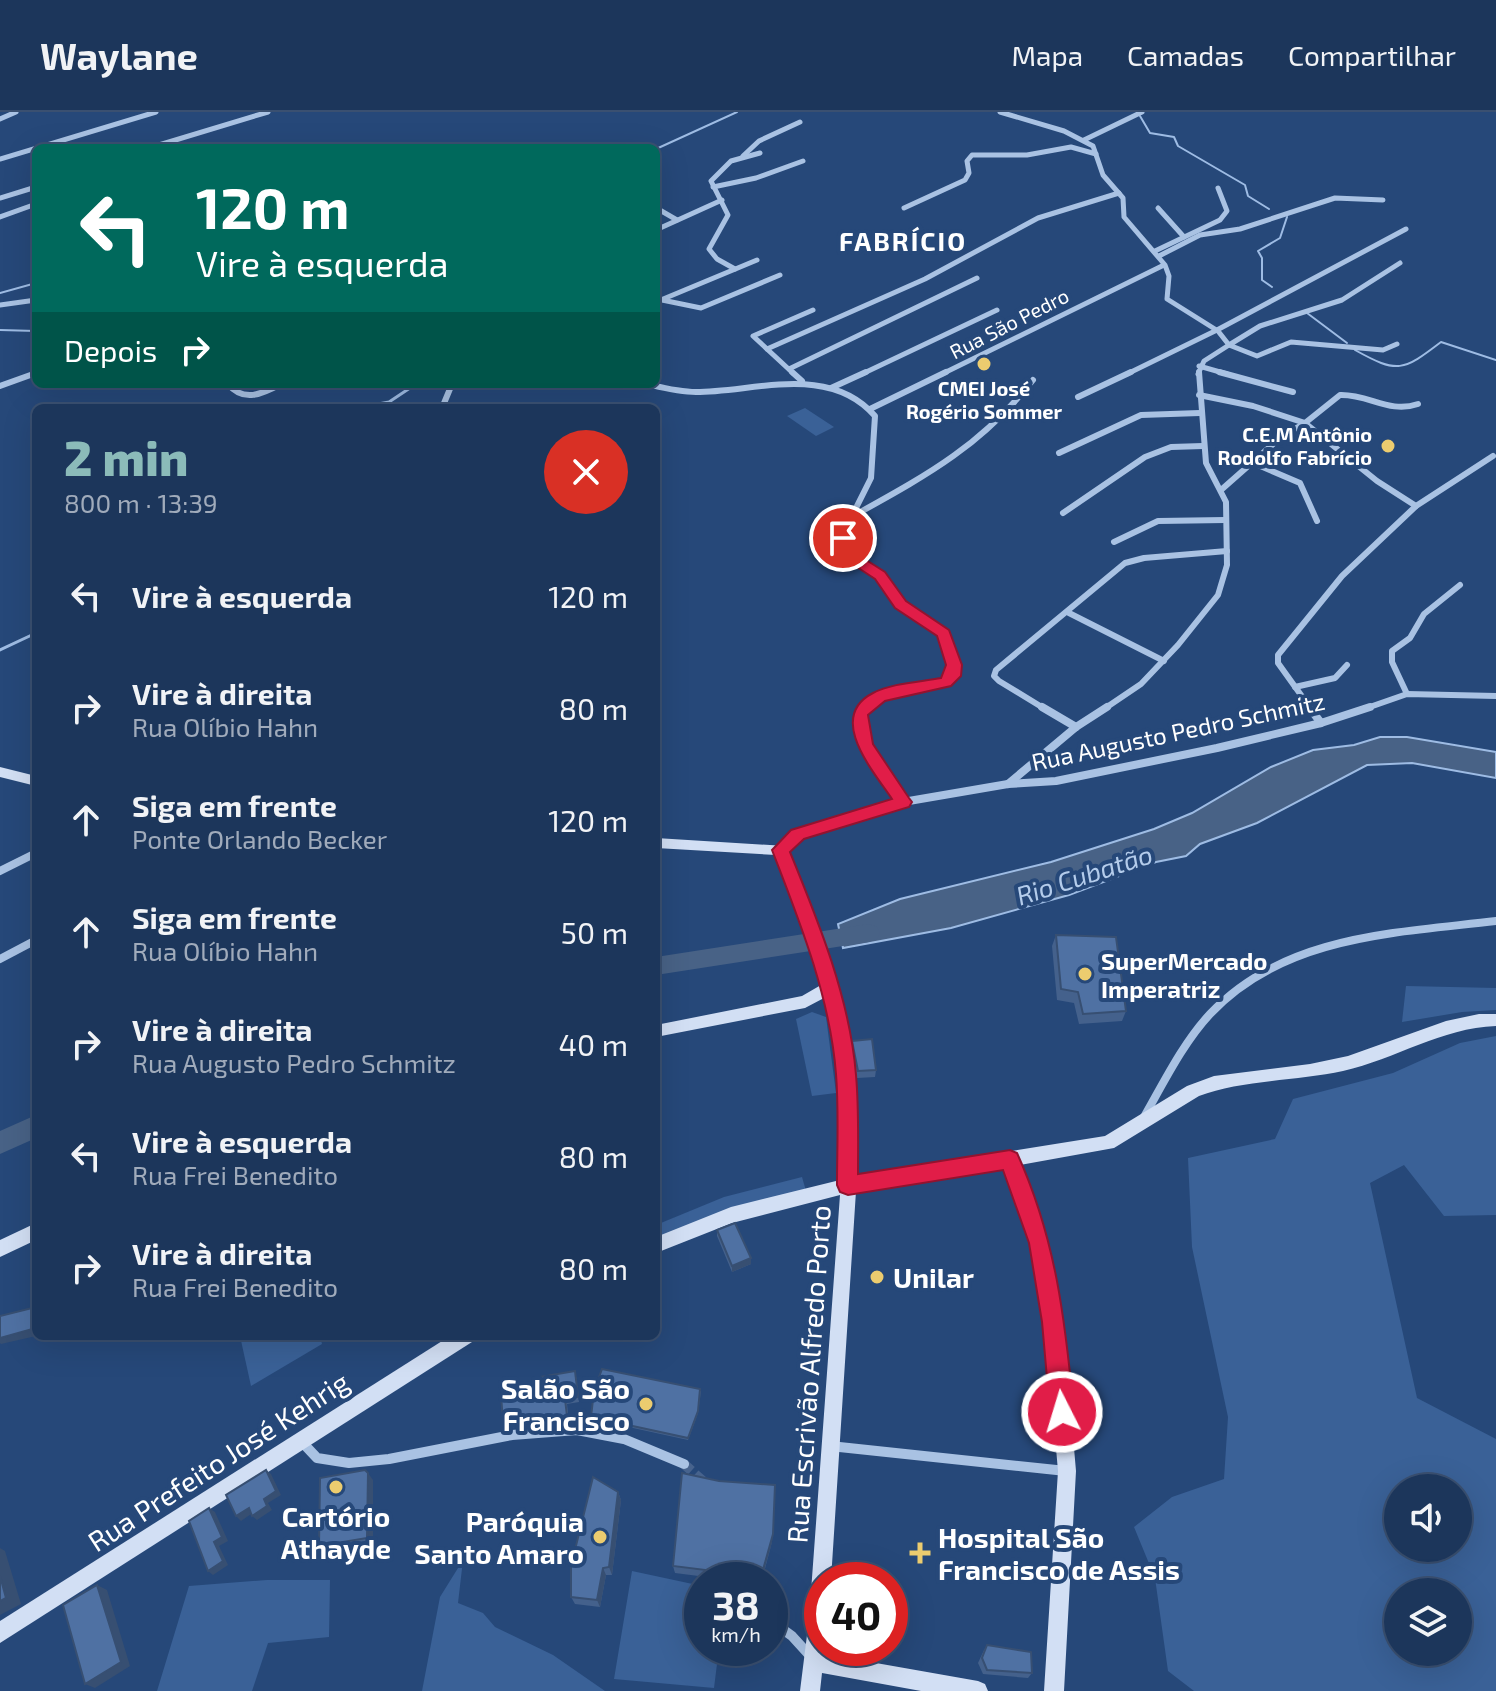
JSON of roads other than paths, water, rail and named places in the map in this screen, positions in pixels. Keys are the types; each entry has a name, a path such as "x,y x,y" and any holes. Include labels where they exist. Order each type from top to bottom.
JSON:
{"main road":[{"path":"0,772 32,780"},
{"path":"660,843 781,850"},
{"name":"Rua Escrivão Alfredo Porto","path":"781,850 804,908 835,1009 846,1076 848,1185 822,1562"},
{"path":"805,1002 827,983"},
{"path":"660,1030 805,1002 835,1009"},
{"path":"660,1243 731,1215 848,1185 1108,1143 1193,1091 1214,1083 1365,1059 1465,1022 1496,1020"},
{"path":"1010,1160 1040,1243 1054,1322 1067,1471 1054,1691"},
{"path":"0,1249 32,1233"},
{"name":"Rua Prefeito José Kehrig","path":"0,1633 460,1340"},
{"name":"Rua Escrivão Alfredo Porto","path":"810,1691 814,1666"},
{"path":"837,1666 978,1691"}],"street":[{"path":"0,119 16,112"},
{"path":"50,144 156,112"},
{"path":"162,144 267,112"},
{"path":"1000,112 1084,140 1093,146 1103,175 1123,200 1124,217 1164,265 1169,277 1166,296 1169,301 1185,314 1217,330 1229,345 1257,356 1291,342 1383,350 1397,344"},
{"path":"1084,140 1142,112"},
{"path":"742,157 759,141 800,122"},
{"path":"904,208 965,180 969,173 967,161 972,155 1002,152 1034,154 1066,146 1096,154"},
{"path":"0,159 32,149"},
{"path":"735,269 717,259 709,249 727,221 728,212 711,181 728,162 760,153"},
{"path":"713,187 756,178 803,161"},
{"path":"0,198 32,188"},
{"path":"1157,253 1215,224 1227,211 1218,188"},
{"path":"767,349 925,279 1038,218 1119,193"},
{"path":"1157,253 1200,235 1240,229 1335,198 1383,200"},
{"path":"660,228 722,200"},
{"path":"0,217 32,205"},
{"path":"1158,208 1184,237"},
{"path":"660,210 677,220"},
{"path":"1078,397 1217,330 1406,229"},
{"path":"660,301 757,260"},
{"path":"1199,366 1236,338 1266,323 1316,311 1350,298 1400,263"},
{"name":"Rua São Pedro","path":"870,409 1164,265"},
{"path":"660,301 701,308 780,275"},
{"path":"789,369 977,278"},
{"path":"0,305 32,301"},
{"path":"803,382 753,336 813,310"},
{"path":"831,388 997,310"},
{"path":"1199,366 1293,392"},
{"path":"1008,784 1076,727 1131,691 1164,661 1213,603 1226,573 1226,502 1206,463 1199,366"},
{"path":"0,386 32,374"},
{"path":"855,515 943,466 1008,412 1033,380"},
{"path":"660,388 693,392 803,382 831,388 870,409 876,422 871,478 845,530 843,550 880,576 901,605 938,628 947,640 954,665 953,676 946,682 880,696 860,715 865,745 903,802"},
{"path":"231,388 244,396 273,388"},
{"path":"1199,395 1253,406 1305,423 1365,472 1416,506"},
{"path":"1221,490 1281,437 1305,423 1340,395 1355,396 1400,410 1418,404"},
{"path":"1059,453 1137,416 1200,413"},
{"path":"1063,513 1157,452 1172,447 1203,446"},
{"path":"1321,723 1278,663 1278,655 1342,576 1416,506 1493,456"},
{"path":"1251,462 1300,483 1317,521"},
{"path":"1114,542 1158,521 1225,520"},
{"path":"1076,727 999,681 994,674 1125,563 1144,558 1227,551"},
{"path":"1407,694 1392,662 1392,651 1412,636 1424,614 1460,585"},
{"path":"1069,613 1164,661"},
{"path":"1295,687 1335,678 1347,665"},
{"name":"Rua Augusto Pedro Schmitz","path":"781,850 797,834 903,802 1008,784 1056,781 1321,723 1407,694 1496,696"},
{"path":"0,871 32,855"},
{"path":"1141,1121 1211,1013 1242,985 1276,963 1311,948 1496,921"},
{"path":"0,959 32,942"},
{"path":"301,1441 310,1454 319,1460 337,1462 403,1458 464,1443 562,1429 638,1441 684,1464"},
{"path":"830,1446 1067,1471"},
{"path":"788,1633 804,1650"}],"water":[{"path":"1380,737 1407,737 1496,752 1496,778 1412,763 1367,765 1257,823 1200,844 1186,856 1156,862 1069,895 951,928 843,948 838,924 900,899 1051,862 1154,829 1192,813 1271,767 1313,750 1354,745"}],"waterway":[{"path":"660,147 737,112"},
{"path":"1140,116 1150,133 1174,137 1178,146 1245,185 1248,196 1269,209"},
{"path":"1272,287 1262,280 1262,258 1258,251 1280,238 1287,217"},
{"path":"0,293 32,284"},
{"path":"1307,313 1347,343"},
{"path":"0,330 32,331"},
{"path":"1355,350 1381,363 1400,366 1418,359 1441,342 1496,360"},
{"path":"378,404 389,402 410,388"},
{"path":"0,650 32,635"},
{"name":"Rio Cubatão","path":"660,965 869,933"},
{"name":"Rio Cubatão","path":"0,1143 32,1128"}],"tunnel":[{"path":"684,1464 706,1484"}],"place":[{"name":"CMEI José Rogério Sommer","path":"984,364"},
{"name":"C.E.M Antônio Rodolfo Fabrício","path":"1388,446"},
{"name":"SuperMercado Imperatriz","path":"1085,974"},
{"name":"Unilar","path":"877,1277"},
{"name":"Salão São Francisco","path":"646,1404"},
{"name":"Cartório Athayde","path":"336,1487"},
{"name":"Paróquia Santo Amaro","path":"600,1537"},
{"name":"Hospital São Francisco de Assis","path":"920,1553"}],"district":[{"name":"FABRÍCIO","path":"903,240"}]}
